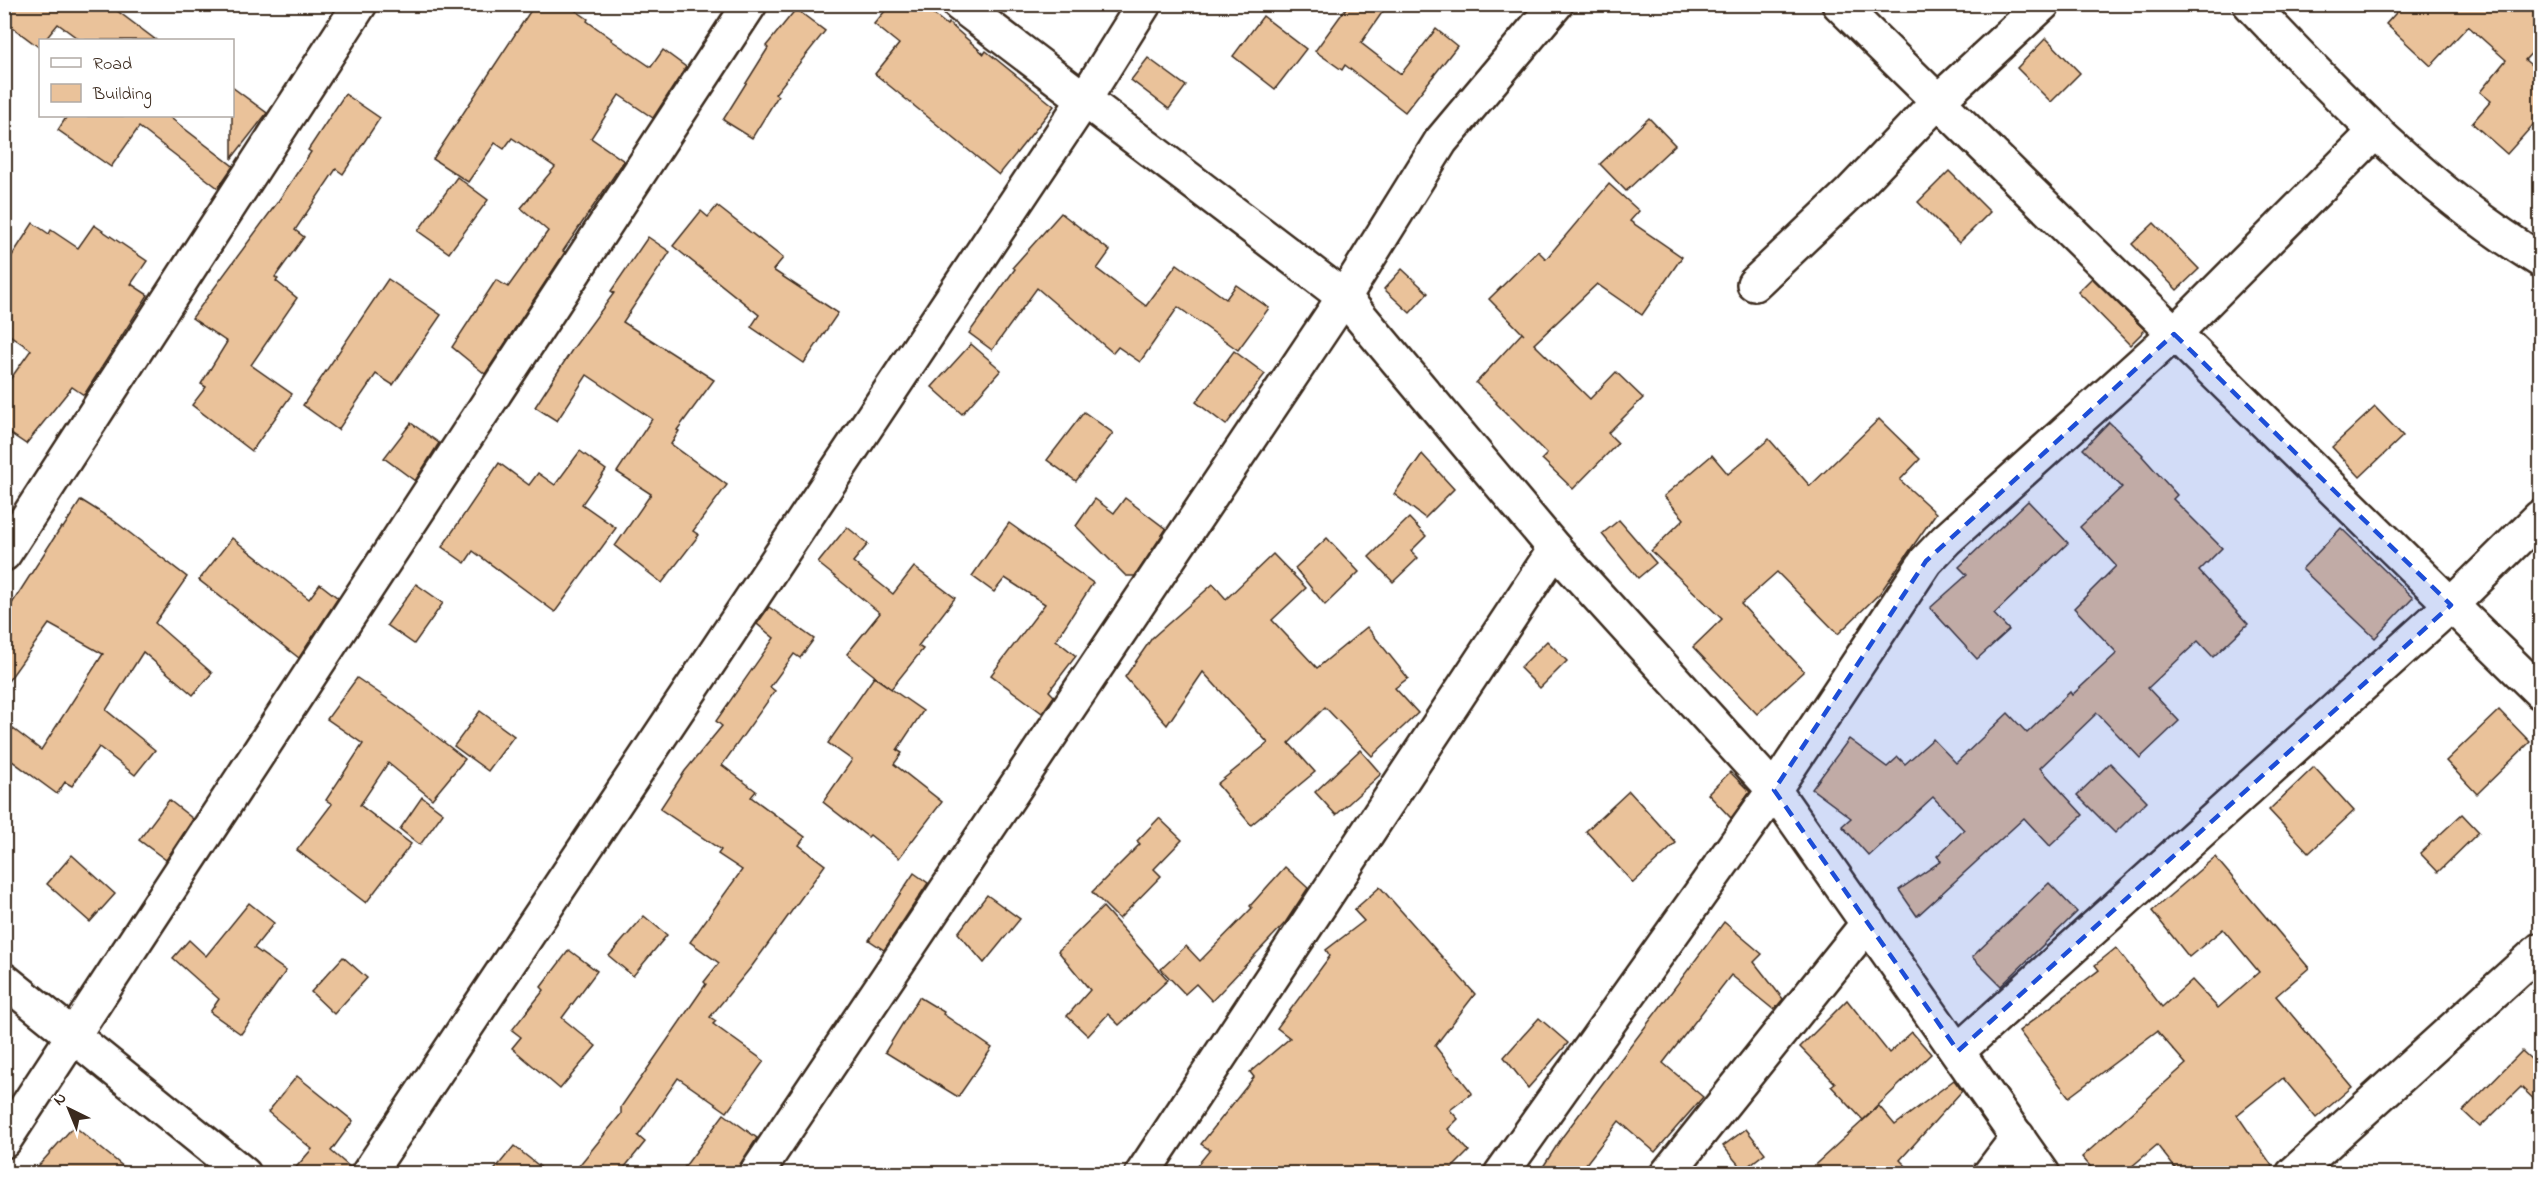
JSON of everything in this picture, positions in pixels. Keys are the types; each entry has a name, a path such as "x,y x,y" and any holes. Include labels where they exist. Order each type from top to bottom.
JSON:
{"street":[{"path":"4,554 360,4"},
{"path":"4,1141 750,4"},
{"path":"959,4 1344,297 1555,549 1774,790 2043,1173"},
{"path":"368,1173 1084,100 1144,4"},
{"path":"756,1173 1344,297 1441,141 1556,4"},
{"path":"1839,4 2541,692"},
{"path":"1754,284 1851,192 1938,101 2043,4"},
{"path":"2250,4 2328,86 2424,177 2536,248"},
{"path":"1501,1173 1774,790 1926,561 1946,540 2175,334 2376,131"},
{"path":"1958,1051 2451,605 2541,517"},
{"path":"1142,1173 1555,549"},
{"path":"1667,1173 1868,923"},
{"path":"2293,1173 2541,950"},
{"path":"4,981 244,1173"},
{"path":"1990,1173 2018,1137"}],"highlighted area":[{"path":"2174,334 2451,605 1958,1051 1774,790 1926,561"}],"building":[{"path":"14,4 108,4 155,39 79,39 58,24 46,39 39,39 39,47 4,21 4,16"},
{"path":"535,4 566,4 588,19 587,21 611,40 651,67 663,50 686,67 653,118 619,95 591,138 624,161 563,251 565,252 485,374 452,347 496,280 508,287 548,231 521,208 555,167 512,138 504,149 495,143 468,182 433,159"},
{"path":"891,4 921,4 947,25 949,23 984,54 986,51 1054,106 999,175 875,74 899,44 874,24"},
{"path":"1349,4 1388,4 1361,43 1401,74 1436,29 1457,46 1405,112 1345,65 1342,70 1315,51"},
{"path":"2404,4 2541,4 2541,43 2525,60 2541,73 2541,116 2507,154 2472,123 2491,101 2480,92 2506,60 2468,26 2431,66 2386,24"},
{"path":"796,9 825,31 775,94 778,96 752,138 723,120 768,48 766,46"},
{"path":"1263,16 1306,49 1275,89 1233,56"},
{"path":"2046,38 2080,73 2051,102 2017,68"},
{"path":"1148,58 1186,86 1169,109 1131,80"},
{"path":"234,88 267,113 232,158 232,117 234,117"},
{"path":"345,94 380,118 343,174 336,169 295,230 304,237 275,277 278,279 276,281 297,298 251,365 292,394 252,451 192,405 206,387 201,384 227,342 192,318 277,203 311,152 308,150"},
{"path":"66,117 169,117 233,166 218,188 139,127 111,167 58,130"},
{"path":"1649,118 1675,145 1626,191 1600,164"},
{"path":"1949,171 1990,212 1959,243 1918,202"},
{"path":"457,177 488,200 449,253 418,231"},
{"path":"1609,184 1639,211 1630,221 1682,257 1642,315 1597,284 1534,344 1590,399 1616,372 1643,398 1608,433 1618,443 1573,489 1542,459 1547,454 1476,383 1522,333 1524,335 1489,299 1538,251 1546,259"},
{"path":"717,206 783,258 773,270 838,313 804,363 751,327 759,315 673,246 701,211 708,217"},
{"path":"1061,213 1110,251 1097,269 1146,306 1177,264 1226,299 1236,285 1269,308 1238,350 1178,307 1140,362 1118,347 1113,353 1037,288 992,350 969,333 1015,269 1013,267"},
{"path":"33,223 49,234 51,230 78,248 94,225 147,261 131,284 148,295 84,395 72,387 26,444 4,429 4,388 31,350 4,331 4,268"},
{"path":"2154,223 2199,269 2177,290 2132,244"},
{"path":"648,237 670,252 623,322 714,380 677,430 679,431 671,444 727,485 693,531 699,535 662,583 615,546 651,494 617,472 652,419 587,375 557,421 535,407 572,350 614,293 611,291"},
{"path":"1402,269 1428,293 1410,313 1384,289"},
{"path":"2092,278 2145,330 2130,345 2078,292"},
{"path":"388,279 441,315 393,385 376,374 338,430 303,405"},
{"path":"971,344 1001,370 962,414 932,387"},
{"path":"1234,351 1265,374 1226,425 1196,402"},
{"path":"2375,407 2403,436 2360,477 2332,447"},
{"path":"1084,412 1113,433 1076,481 1047,460"},
{"path":"1879,419 1920,459 1900,480 1936,513 1880,593 1838,634 1777,572 1741,604 1804,671 1757,714 1693,647 1722,619 1651,551 1684,519 1664,496 1712,455 1728,474 1769,439 1810,486"},
{"path":"2109,422 2143,455 2177,495 2173,499 2222,548 2199,571 2248,624 2213,657 2198,641 2148,688 2179,721 2140,758 2097,713 2040,768 2083,815 2050,846 2024,818 1917,916 1899,890 1941,861 1937,856 1964,830 1933,797 1869,856 1842,826 1851,818 1812,789 1849,739 1887,767 1898,757 1905,764 1933,739 1956,763 2008,713 2027,733 2070,692 2072,695 2117,653 2074,608 2116,566 2080,527 2122,487 2083,449"},
{"path":"411,423 439,443 415,481 384,458"},
{"path":"580,451 606,470 582,504 616,528 555,612 473,551 465,563 442,547 499,463 529,485 538,473 555,485"},
{"path":"1422,454 1454,489 1425,518 1394,494"},
{"path":"1125,498 1166,529 1135,576 1126,576 1076,526 1095,499 1114,513"},
{"path":"81,500 113,520 187,577 155,623 212,673 193,695 143,652 106,710 155,750 135,775 99,747 72,786 65,782 57,794 4,755 4,722 41,750 103,654 49,624 4,687 4,616"},
{"path":"2028,501 2068,543 1994,614 2009,630 1977,659 1930,608 1967,575 1959,567"},
{"path":"1409,518 1426,536 1411,551 1418,558 1393,582 1369,557"},
{"path":"1619,520 1656,563 1638,578 1602,534"},
{"path":"1009,523 1093,583 1056,640 1076,656 1049,691 1054,696 1042,713 991,675 1045,604 1005,578 994,592 972,576"},
{"path":"847,527 868,544 853,562 893,594 914,567 955,598 918,646 923,649 891,689 847,654 880,613 818,563"},
{"path":"2341,528 2413,598 2375,638 2302,569"},
{"path":"232,538 309,599 320,584 338,598 299,658 199,580"},
{"path":"1327,538 1359,572 1325,605 1295,568"},
{"path":"1273,554 1306,588 1272,620 1317,668 1367,627 1408,678 1395,688 1418,713 1372,756 1325,707 1289,743 1315,772 1251,825 1217,784 1268,743 1203,672 1167,725 1125,677 1152,638 1213,584 1226,599"},
{"path":"416,584 443,603 414,644 387,625"},
{"path":"769,607 814,639 800,658 794,654 770,687 775,691 722,765 756,791 751,797 805,837 799,845 825,865 752,966 710,1017 716,1021 713,1024 764,1061 727,1112 678,1078 638,1136 645,1142 620,1173 573,1173 621,1114 621,1107 719,963 690,942 742,870 718,854 721,850 660,809 685,771 722,726 716,721 774,638 757,624"},
{"path":"1547,641 1567,661 1540,688 1520,668"},
{"path":"874,677 923,711 897,750 902,753 894,764 942,802 899,858 823,802 852,760 828,743"},
{"path":"357,678 398,706 465,759 432,799 388,763 360,805 411,844 366,903 297,850 332,804 326,800 363,744 327,719"},
{"path":"2499,710 2530,742 2477,794 2446,761"},
{"path":"480,711 514,736 488,771 454,746"},
{"path":"1360,750 1381,774 1336,815 1315,792"},
{"path":"2110,763 2147,801 2115,833 2077,795"},
{"path":"2314,767 2354,811 2309,853 2269,810"},
{"path":"1730,772 1750,792 1731,818 1708,794"},
{"path":"1629,791 1676,843 1633,883 1586,831"},
{"path":"422,797 443,813 420,845 400,829"},
{"path":"169,800 193,819 166,860 139,840"},
{"path":"2462,814 2479,832 2438,872 2420,853"},
{"path":"1159,818 1182,840 1154,869 1161,876 1119,919 1092,892 1140,844 1137,841"},
{"path":"72,855 115,894 90,922 47,884"},
{"path":"2215,857 2309,968 2276,996 2352,1087 2316,1118 2283,1078 2237,1115 2275,1173 2179,1173 2157,1145 2124,1173 2096,1173 2082,1157 2186,1064 2157,1031 2069,1097 2019,1031 2099,970 2095,965 2116,948 2162,1007 2192,980 2218,1008 2259,972 2223,929 2189,957 2152,911"},
{"path":"1285,867 1308,888 1285,923 1212,1001 1196,984 1185,994 1161,969 1186,946 1200,961 1252,908 1250,906"},
{"path":"914,873 928,883 884,950 869,940"},
{"path":"2049,883 2077,912 2001,986 1972,957"},
{"path":"1380,887 1475,994 1435,1046 1472,1093 1450,1110 1458,1119 1448,1129 1469,1151 1447,1173 1191,1173 1210,1150 1201,1144 1254,1077 1250,1072 1290,1038 1277,1028 1330,956 1326,950 1364,921 1354,910"},
{"path":"987,895 1020,919 984,963 958,933"},
{"path":"249,903 274,923 254,948 286,971 241,1034 210,1012 219,999 173,958 189,940 206,956"},
{"path":"1103,907 1168,980 1119,1025 1108,1014 1088,1036 1067,1016 1090,990 1058,951"},
{"path":"644,916 667,935 633,976 609,956"},
{"path":"1724,922 1762,954 1754,962 1783,999 1774,1010 1731,975 1663,1063 1703,1097 1655,1152 1619,1121 1579,1173 1539,1173 1563,1136"},
{"path":"569,950 597,971 562,1018 596,1046 560,1089 512,1048 521,1037 512,1030 544,990 541,987"},
{"path":"343,957 367,978 334,1014 311,992"},
{"path":"919,997 944,1012 943,1014 992,1048 958,1097 885,1052"},
{"path":"1847,1000 1889,1053 1912,1032 1931,1054 1863,1120 1831,1086 1835,1083 1800,1047"},
{"path":"1539,1018 1568,1043 1528,1088 1504,1057"},
{"path":"2522,1051 2541,1068 2541,1106 2521,1087 2480,1127 2463,1111"},
{"path":"297,1076 353,1121 331,1151 351,1168 349,1173 291,1173 312,1149 268,1112"},
{"path":"1954,1080 1962,1091 1900,1160 1913,1173 1806,1173 1879,1106 1895,1125"},
{"path":"724,1114 757,1138 740,1164 737,1173 680,1173"},
{"path":"74,1126 131,1173 32,1173"},
{"path":"1746,1129 1765,1153 1743,1170 1723,1146"},
{"path":"514,1146 548,1173 492,1173"}]}
